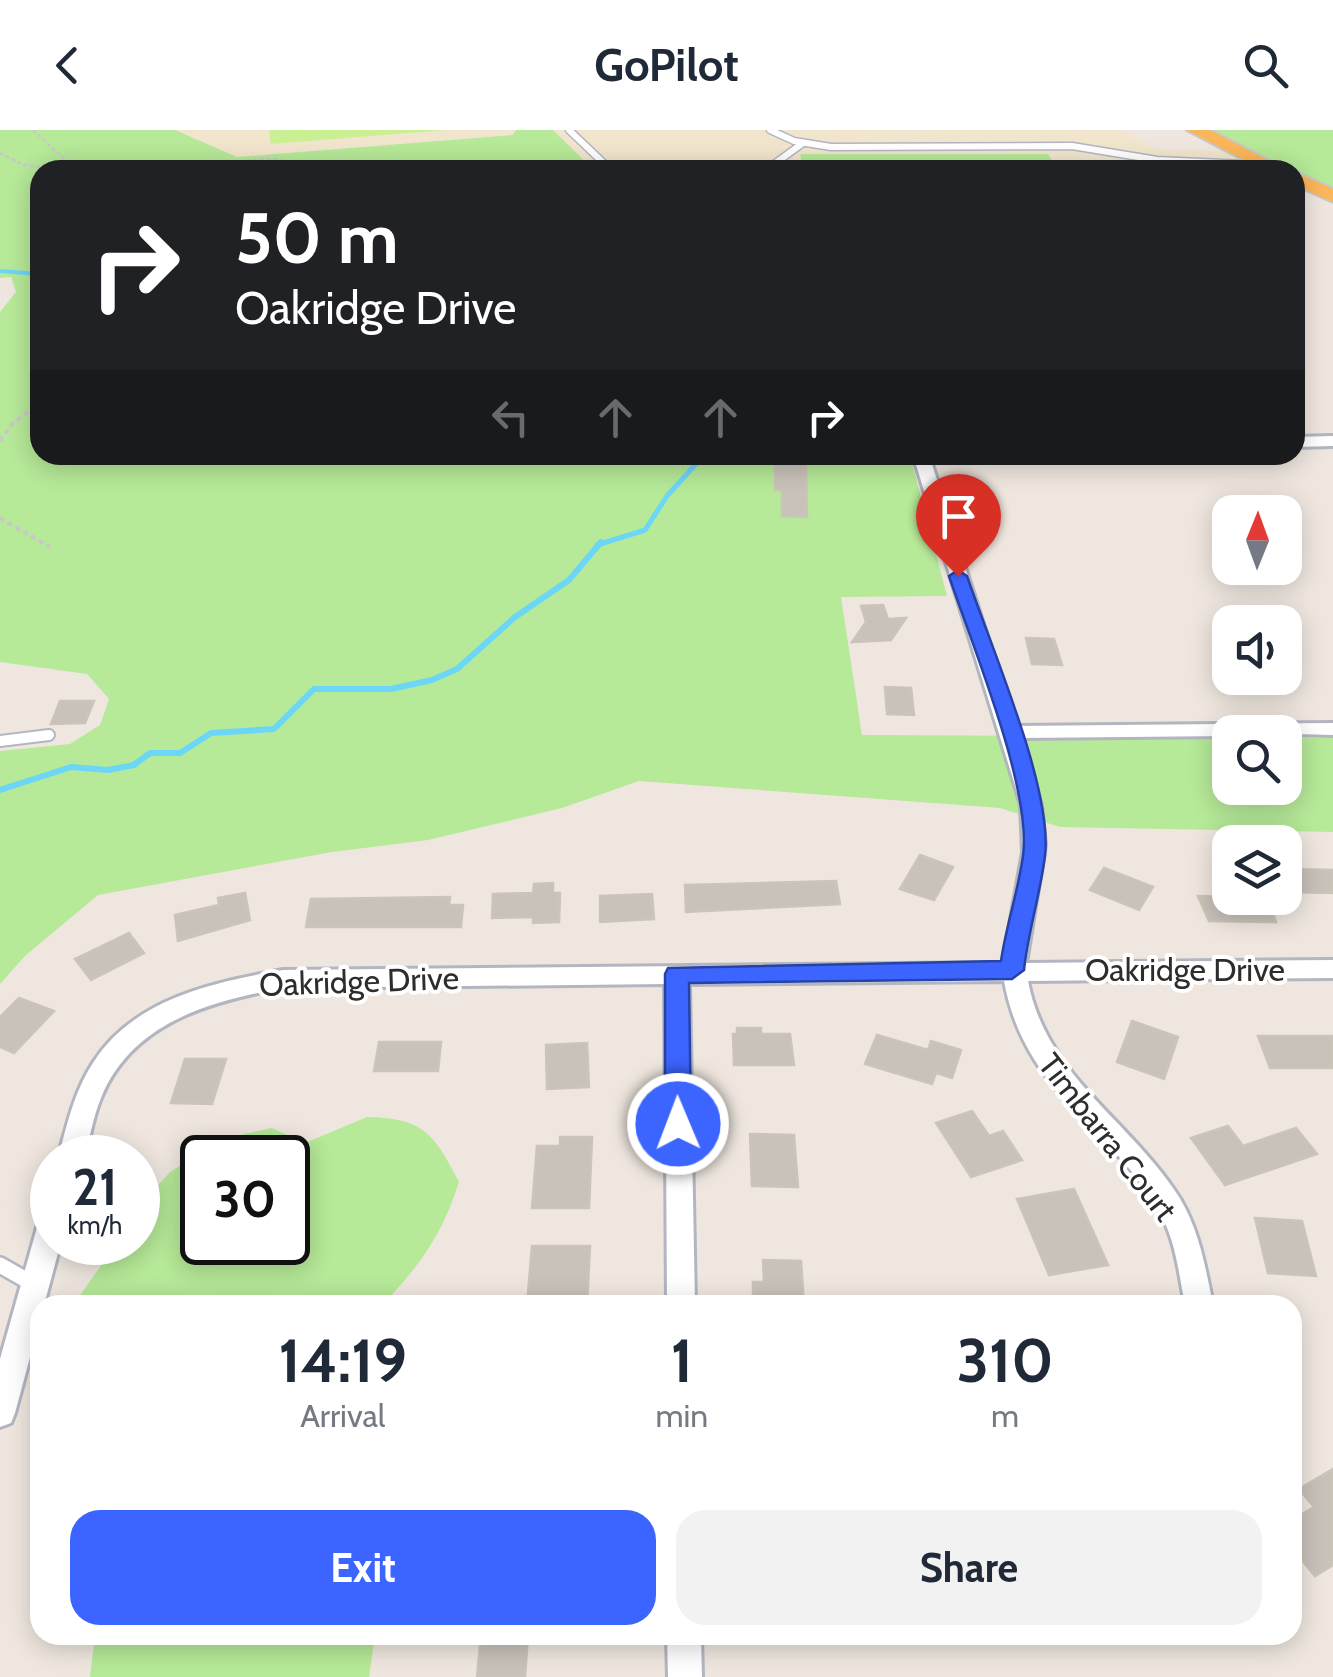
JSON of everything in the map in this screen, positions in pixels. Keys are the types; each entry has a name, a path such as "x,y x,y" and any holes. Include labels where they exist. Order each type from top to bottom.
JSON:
{"highway":[{"path":"1196,130 1233,158 1242,160"},
{"path":"1305,186 1333,196"}],"street":[{"path":"1305,442 1333,442"},
{"path":"924,465 1031,805 1034,854 1012,970"},
{"path":"1010,732 1333,729"},
{"name":"Oakridge Drive","path":"78,1135 89,1095 106,1064 140,1029 177,1006 220,989 283,980 1333,968"},
{"name":"Timbarra Court","path":"1012,970 1038,1052 1069,1094 1165,1197 1181,1230 1196,1295"},
{"path":"676,974 681,1295"},
{"path":"32,1295 41,1265"},
{"path":"0,1412 30,1304"},
{"path":"684,1645 685,1677"}],"lane":[{"path":"569,130 600,160"},
{"path":"770,130 803,143 849,147 1080,146 1149,160 1233,158"},
{"path":"780,160 803,143"},
{"path":"0,741 49,736"},
{"path":"0,1264 35,1286"}],"path":[{"path":"33,130 65,160"},
{"path":"0,152 30,166"},
{"path":"242,160 280,160"},
{"path":"0,441 12,424 30,410"},
{"path":"0,518 50,547"}],"shaded area":[{"path":"175,130 1121,130 1158,149 1241,152 1241,158 246,160"}],"green space":[{"path":"0,130 175,130 237,157 513,135 516,130 553,130 584,160 30,160 30,465 913,465 947,596 841,597 862,735 1212,737 1212,805 1302,805 1302,737 1333,738 1333,832 1302,831 1302,825 1212,825 1212,830 1060,827 1000,808 639,781 562,808 428,840 332,852 98,895 25,956 0,984 0,751 70,744 100,725 109,699 87,674 0,662 0,312 16,292 11,277 0,278"},
{"path":"269,130 446,130 271,144"},
{"path":"1196,130 1333,130 1333,196 1305,183 1305,160 1258,160"},
{"path":"800,154 1048,154 1052,160 801,160"},
{"path":"367,1117 401,1121 425,1132 442,1151 459,1182 429,1248 391,1295 80,1295 101,1265 160,1265 160,1183 180,1166 180,1265 310,1265 310,1141"},
{"path":"272,1128 287,1135 242,1135"},
{"path":"94,1645 374,1645 369,1677 90,1677"}],"building":[{"path":"775,465 806,465 807,517 782,516 782,490 775,490"},
{"path":"883,605 888,619 906,618 891,640 852,642 866,622 861,606"},
{"path":"1026,638 1054,639 1062,665 1032,664"},
{"path":"885,687 911,688 914,715 887,714"},
{"path":"60,701 94,701 85,723 51,724"},
{"path":"920,855 953,867 934,900 900,889"},
{"path":"1104,868 1153,887 1139,910 1090,890"},
{"path":"1302,869 1333,870 1333,893 1302,892"},
{"path":"836,881 840,904 686,912 685,885"},
{"path":"553,883 553,893 560,893 559,922 533,923 533,917 492,918 493,894 533,893 534,884"},
{"path":"245,893 250,920 178,941 175,915 219,905 218,898"},
{"path":"652,894 654,919 600,922 600,896"},
{"path":"1198,896 1212,896 1212,915 1273,915 1276,922 1209,921"},
{"path":"450,897 449,905 463,905 461,927 306,927 311,899"},
{"path":"129,933 144,953 91,980 75,959"},
{"path":"19,998 54,1011 14,1053 0,1047 0,1017"},
{"path":"1132,1021 1178,1037 1164,1079 1117,1062"},
{"path":"737,1028 761,1028 761,1034 790,1034 794,1065 734,1065 733,1034 737,1034"},
{"path":"877,1035 928,1050 931,1041 961,1050 952,1078 936,1073 932,1084 865,1064"},
{"path":"1258,1036 1333,1036 1333,1068 1270,1068"},
{"path":"379,1042 441,1042 438,1071 374,1071"},
{"path":"587,1043 589,1087 547,1089 546,1045"},
{"path":"185,1059 226,1059 212,1104 171,1103"},
{"path":"972,1111 989,1136 1003,1131 1022,1160 971,1177 936,1123"},
{"path":"1228,1126 1243,1146 1296,1128 1317,1154 1225,1185 1191,1138"},
{"path":"750,1134 794,1135 798,1187 752,1186"},
{"path":"560,1137 592,1137 589,1208 532,1208 537,1146 560,1146"},
{"path":"1074,1189 1108,1265 1049,1275 1017,1199"},
{"path":"1255,1218 1302,1221 1316,1276 1268,1273"},
{"path":"532,1246 590,1246 588,1295 528,1295"},
{"path":"763,1260 801,1261 803,1295 753,1295 753,1282 764,1282"},
{"path":"1333,1469 1333,1565 1315,1576 1302,1560 1302,1514 1314,1507 1302,1487"},
{"path":"480,1645 527,1645 525,1677 477,1677"}],"waterway":[{"path":"0,271 30,273"},
{"path":"599,544 645,530 667,496 695,465"},
{"path":"0,790 71,767 108,770 134,765 150,753 180,753 211,733 274,729 314,689 391,689 432,680 457,669 515,617 569,580 599,544"}],"route":[{"path":"678,1124 676,974 1012,970 1034,854 1031,805 1021,763 958,576"}]}
